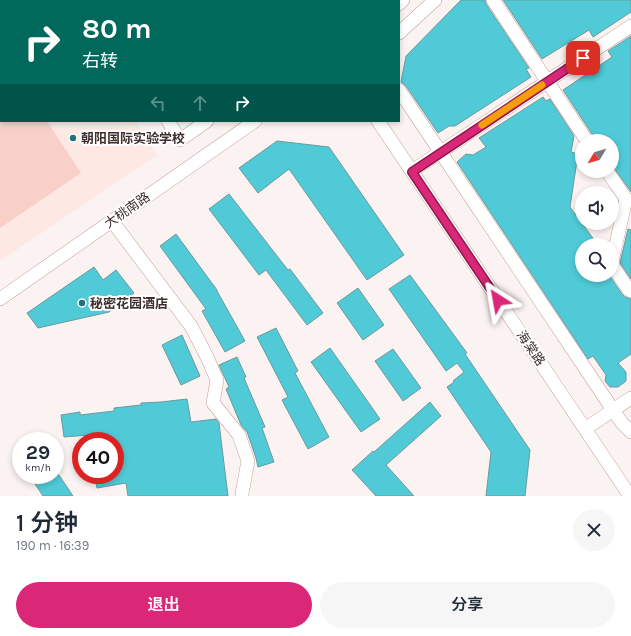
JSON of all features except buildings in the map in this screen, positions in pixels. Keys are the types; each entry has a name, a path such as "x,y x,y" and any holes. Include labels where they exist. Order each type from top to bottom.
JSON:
{"street":[{"path":"400,32 435,0"},
{"path":"493,0 582,134"},
{"path":"412,172 631,26"},
{"path":"400,91 613,410 622,423 631,432"},
{"path":"169,122 180,140 206,122"},
{"name":"大桃南路","path":"0,299 254,122"},
{"name":"海棠路","path":"379,122 630,496"},
{"path":"612,178 626,199 618,238"},
{"path":"112,221 191,326 207,357 217,380 213,403 239,435 248,461 242,496"},
{"path":"619,275 631,291"},
{"path":"585,429 631,398"}],"shaded area":[{"name":"朝阳国际实验学校","path":"0,122 137,122 157,155 0,261"},
{"path":"0,122 48,122 81,173 0,228"}],"slow traffic":[{"path":"482,125 542,85"}],"place":[{"name":"朝阳国际实验学校","path":"73,138"},
{"name":"秘密花园酒店","path":"82,303"}],"route":[{"path":"498,300 412,172 583,58"}]}
